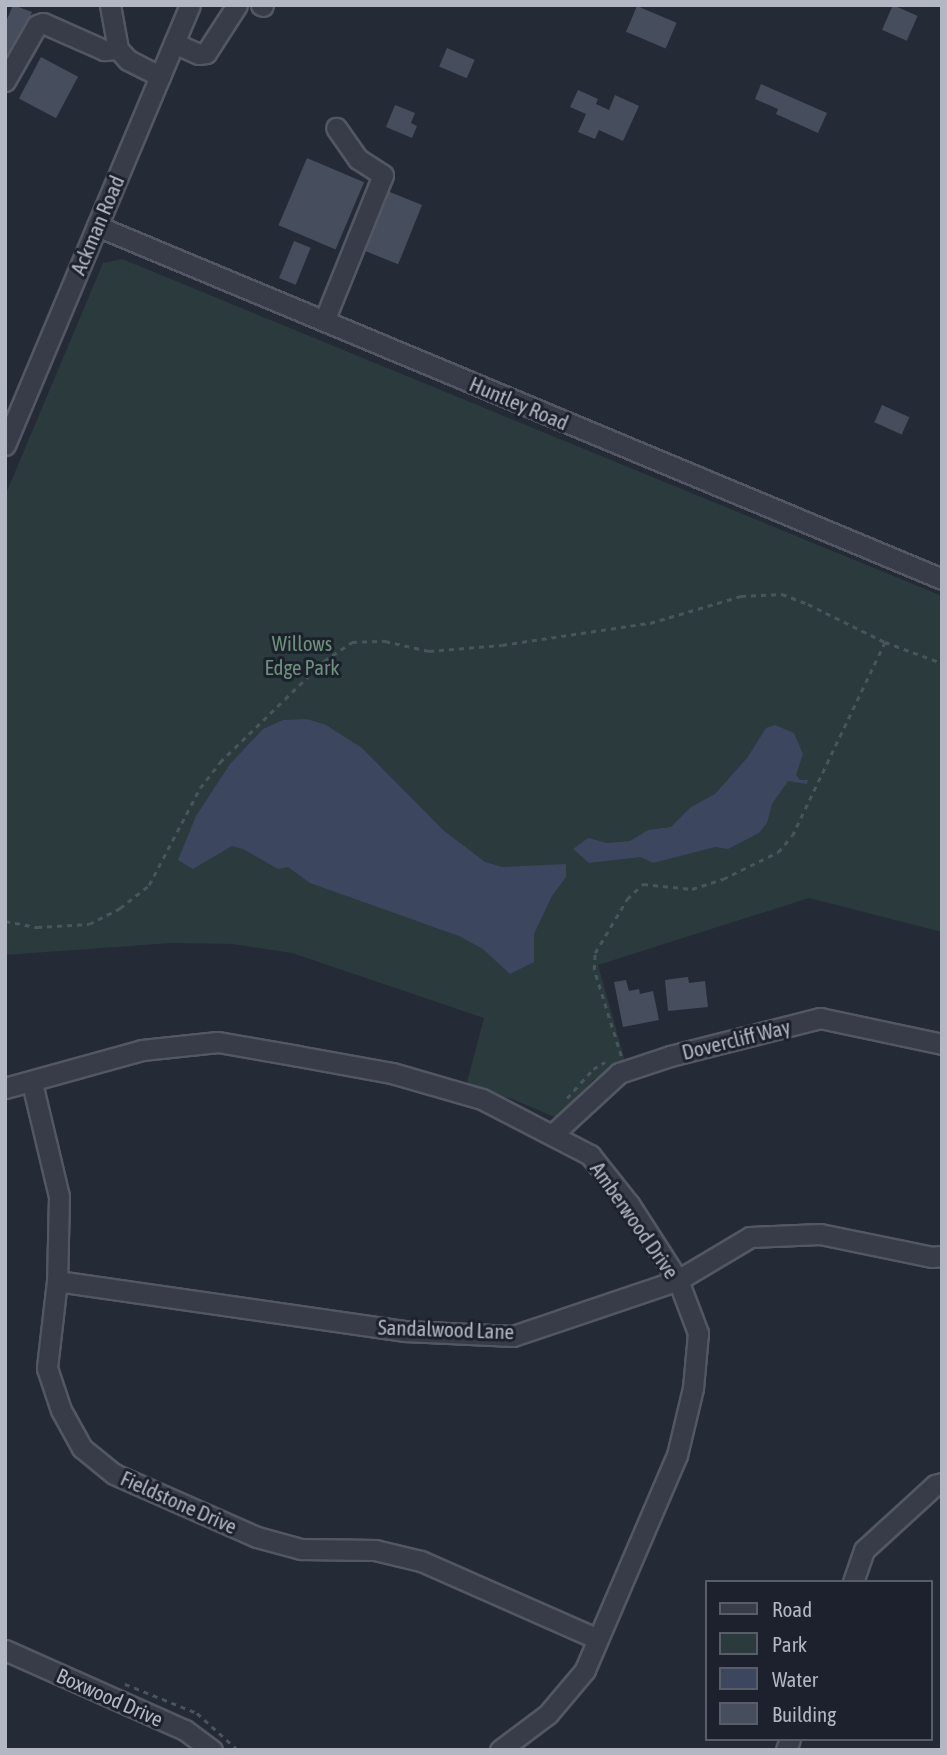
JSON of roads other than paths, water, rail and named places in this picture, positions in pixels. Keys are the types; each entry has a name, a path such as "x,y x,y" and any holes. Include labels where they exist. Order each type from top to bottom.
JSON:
{"street":[{"path":"110,5 118,49 128,60 160,76"},
{"name":"Ackman Road","path":"5,446 190,5"},
{"path":"174,43 199,54 206,53 237,5"},
{"path":"5,81 37,25 43,23 104,50 118,49"},
{"path":"324,321 383,175 358,159 336,128"},
{"name":"Huntley Road","path":"97,226 942,579"},
{"name":"Dovercliff Way","path":"553,1133 619,1073 670,1056 820,1018 942,1044"},
{"name":"Amberwood Drive","path":"5,1088 32,1083 142,1050 218,1042 392,1073 482,1099 553,1133 590,1155 629,1204 678,1280 698,1333 693,1388 677,1455 585,1670 548,1714 499,1750"},
{"name":"Fieldstone Drive","path":"32,1083 59,1196 57,1281 47,1368 61,1410 82,1448 114,1474 257,1537 301,1549 375,1550 421,1562 598,1639"},
{"name":"Sandalwood Lane","path":"57,1281 405,1331 513,1336 678,1280 750,1237 820,1234 932,1257 942,1256"},
{"path":"854,1580 864,1550 935,1485 942,1483"},
{"name":"Boxwood Drive","path":"5,1650 185,1730 212,1750"}],"water":[{"path":"307,719 326,725 362,748 443,830 485,862 502,867 566,864 566,877 552,896 534,934 534,962 510,974 483,949 459,936 310,883 288,867 278,869 243,849 232,846 193,869 178,860 196,816 230,764 263,729 283,720"},
{"path":"775,725 794,733 803,754 796,775 800,780 808,780 807,784 788,781 772,804 767,823 759,833 728,849 715,847 653,863 641,857 589,863 573,849 588,838 607,843 630,841 648,830 671,827 691,807 715,794 747,758 766,728"}],"park label":[{"name":"Willows Edge Park","path":"302,655"}]}
